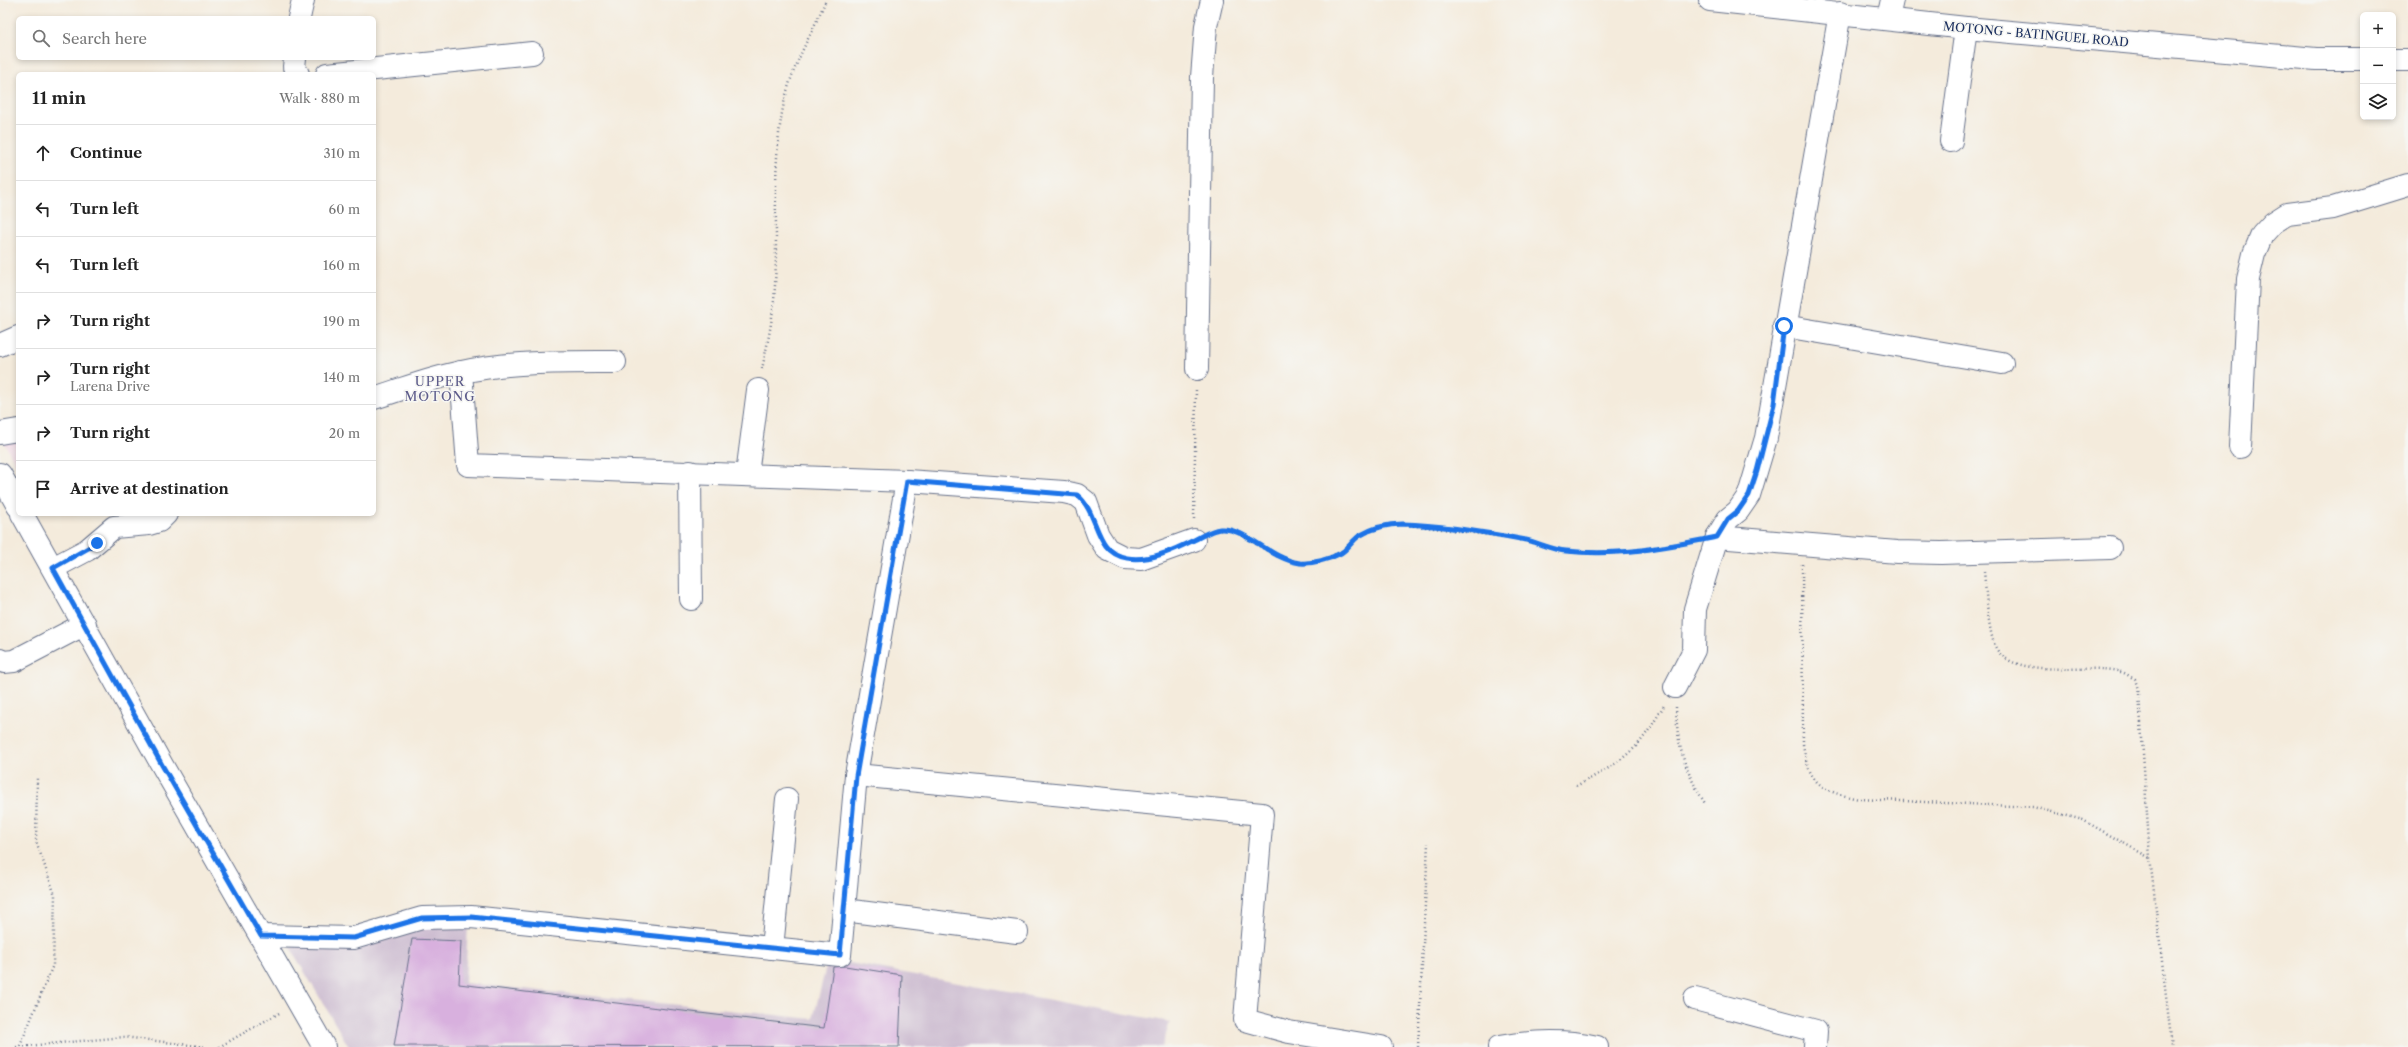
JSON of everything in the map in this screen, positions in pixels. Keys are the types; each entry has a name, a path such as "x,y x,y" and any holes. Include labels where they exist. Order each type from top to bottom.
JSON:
{"street":[{"path":"299,16 303,0"},
{"path":"1197,369 1203,71 1206,26 1212,0"},
{"name":"MOTONG - BATINGUEL ROAD","path":"1710,0 1840,13 1890,9 1966,28 2316,59 2360,60"},
{"path":"1675,687 1694,650 1695,609 1717,537 1728,519 1738,511 1749,495 1757,471 1774,404 1784,326 1840,13"},
{"path":"1950,142 1966,28"},
{"path":"347,72 532,53"},
{"path":"295,60 294,68 297,72"},
{"path":"2396,60 2408,60"},
{"path":"2240,447 2248,279 2254,254 2262,235 2273,223 2287,214 2333,208 2408,185"},
{"path":"1784,326 2002,362"},
{"path":"0,345 16,338"},
{"path":"376,397 461,372 530,363 615,362"},
{"path":"461,372 468,465 907,481 1077,495 1086,502 1098,535 1107,549 1125,558 1141,559 1194,540"},
{"path":"747,474 758,390"},
{"path":"0,433 16,430"},
{"path":"690,472 691,599"},
{"path":"0,474 16,498"},
{"path":"261,936 354,938 422,918 444,916 471,917 840,955 856,776 907,481"},
{"path":"23,516 85,624 162,765 324,1047"},
{"path":"53,568 86,550 114,527 149,524 159,521 164,516"},
{"path":"1717,537 1897,552 1982,552 2110,548"},
{"path":"0,660 4,662 14,661 85,624"},
{"path":"856,776 1262,814 1245,1020 1289,1032 1381,1047"},
{"path":"772,948 787,799"},
{"path":"844,910 1017,932"},
{"path":"1695,999 1816,1031 1815,1047"},
{"path":"1499,1047 1528,1042 1560,1042 1597,1047"}],"path":[{"path":"758,390 775,287 777,165 782,114 796,60 826,0"},
{"path":"1194,540 1197,369"},
{"path":"1194,540 1206,533 1219,529 1231,530 1273,554 1300,563 1320,561 1341,552 1359,536 1382,526 1402,524 1514,538 1563,551 1591,554 1667,547 1717,537"},
{"path":"1802,544 1801,633 1803,744 1806,765 1816,782 1833,794 1859,799 2034,807 2083,820 2150,858"},
{"path":"1982,552 1996,648 2007,659 2023,666 2103,669 2121,672 2135,679 2139,693 2141,711 2150,858 2172,1047"},
{"path":"1576,786 1605,770 1631,751 1648,730 1675,687"},
{"path":"1675,687 1677,731 1681,757 1690,779 1706,805"},
{"path":"20,1046 53,965 55,895 36,841 37,777"},
{"path":"1418,1047 1428,843"},
{"path":"219,1047 299,1002"},
{"path":"16,1047 124,1037 206,1047"}],"shaded area":[{"path":"16,424 16,464 0,435"},
{"path":"468,925 465,983 813,1019 828,959 1170,1022 1162,1047 349,1047 288,944 409,928"}],"building":[{"path":"412,939 461,941 459,984 824,1028 833,967 845,966 902,975 899,1047 394,1046"}],"district":[{"name":"UPPER MOTONG","path":"440,388"}],"route":[{"path":"97,543 53,568 162,765 261,936 354,938 422,918 444,916 471,917 840,955 856,776 907,481 1064,492 1077,495 1086,502 1098,535 1107,549 1125,558 1141,559 1161,554 1194,540 1206,533 1219,529 1231,530 1273,554 1300,563 1320,561 1341,552 1359,536 1382,526 1402,524 1514,538 1538,543 1563,551 1591,554 1667,547 1717,537 1728,519 1738,511 1749,495 1757,471 1774,404 1784,326"}]}
